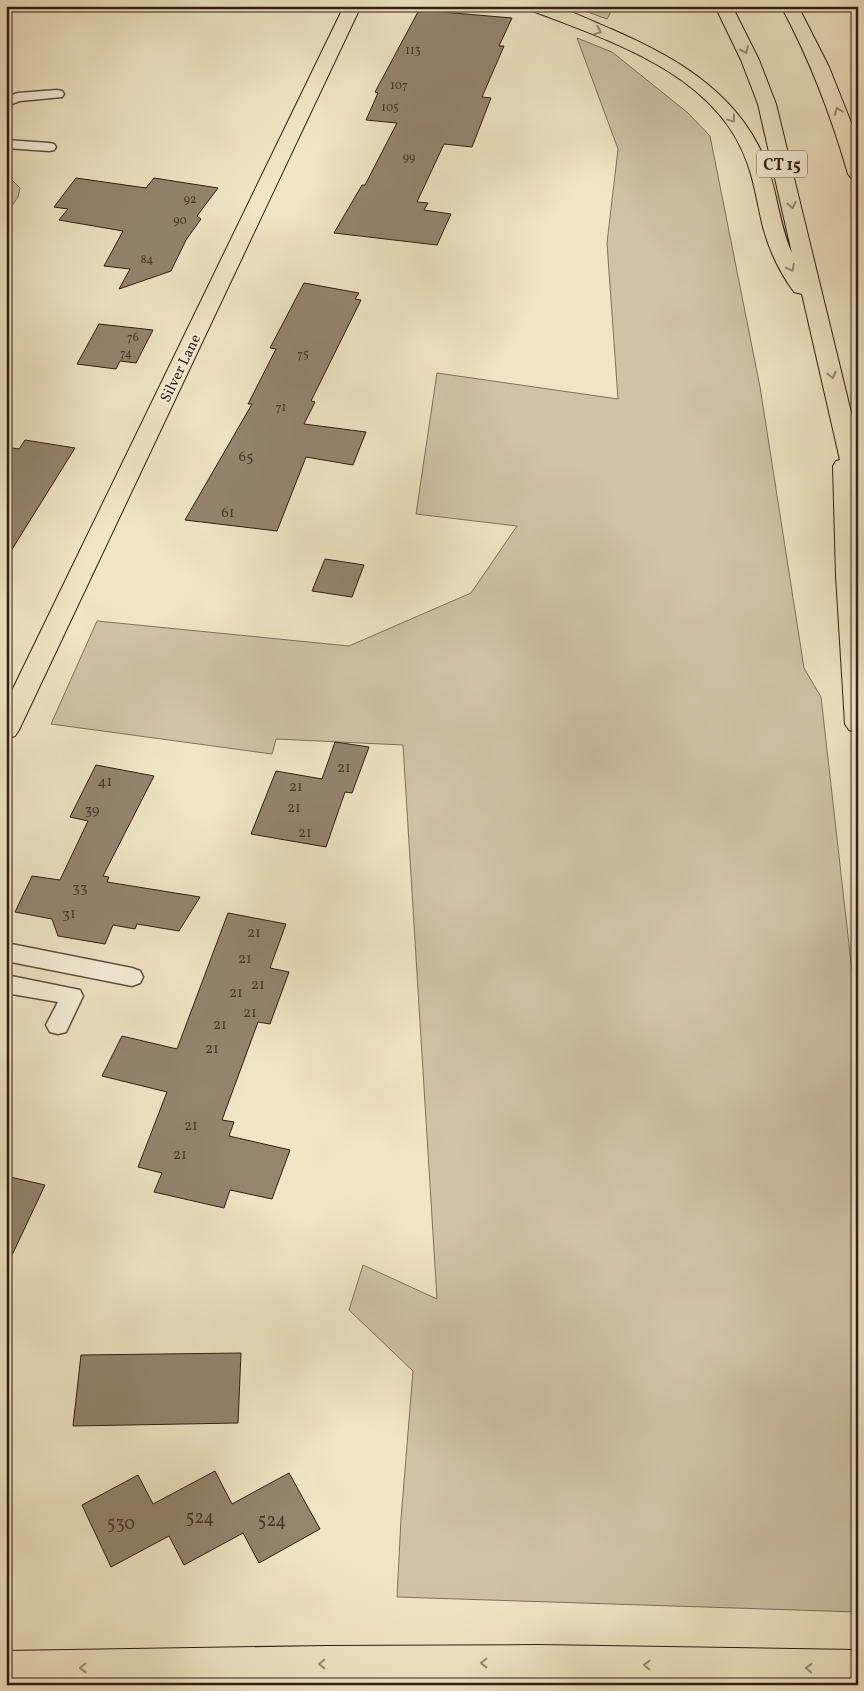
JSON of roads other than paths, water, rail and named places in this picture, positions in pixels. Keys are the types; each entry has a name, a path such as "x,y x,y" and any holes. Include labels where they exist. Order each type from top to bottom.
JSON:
{"main road":[{"name":"Silver Lane","path":"6,730 353,6"},
{"path":"536,6 649,53 695,81 716,99 735,123 752,152 759,168 776,239 821,328"},
{"name":"CT 15","path":"723,6 750,60 767,104 858,489"},
{"path":"790,6 828,84 843,123 858,174"},
{"path":"842,422 848,576 858,724"},
{"path":"6,1670 244,1665 487,1663 858,1669"}],"lane":[{"path":"6,102 18,97 57,94"},
{"path":"6,144 49,146"},
{"path":"6,952 132,976"},
{"path":"6,984 72,996 58,1025"}]}
